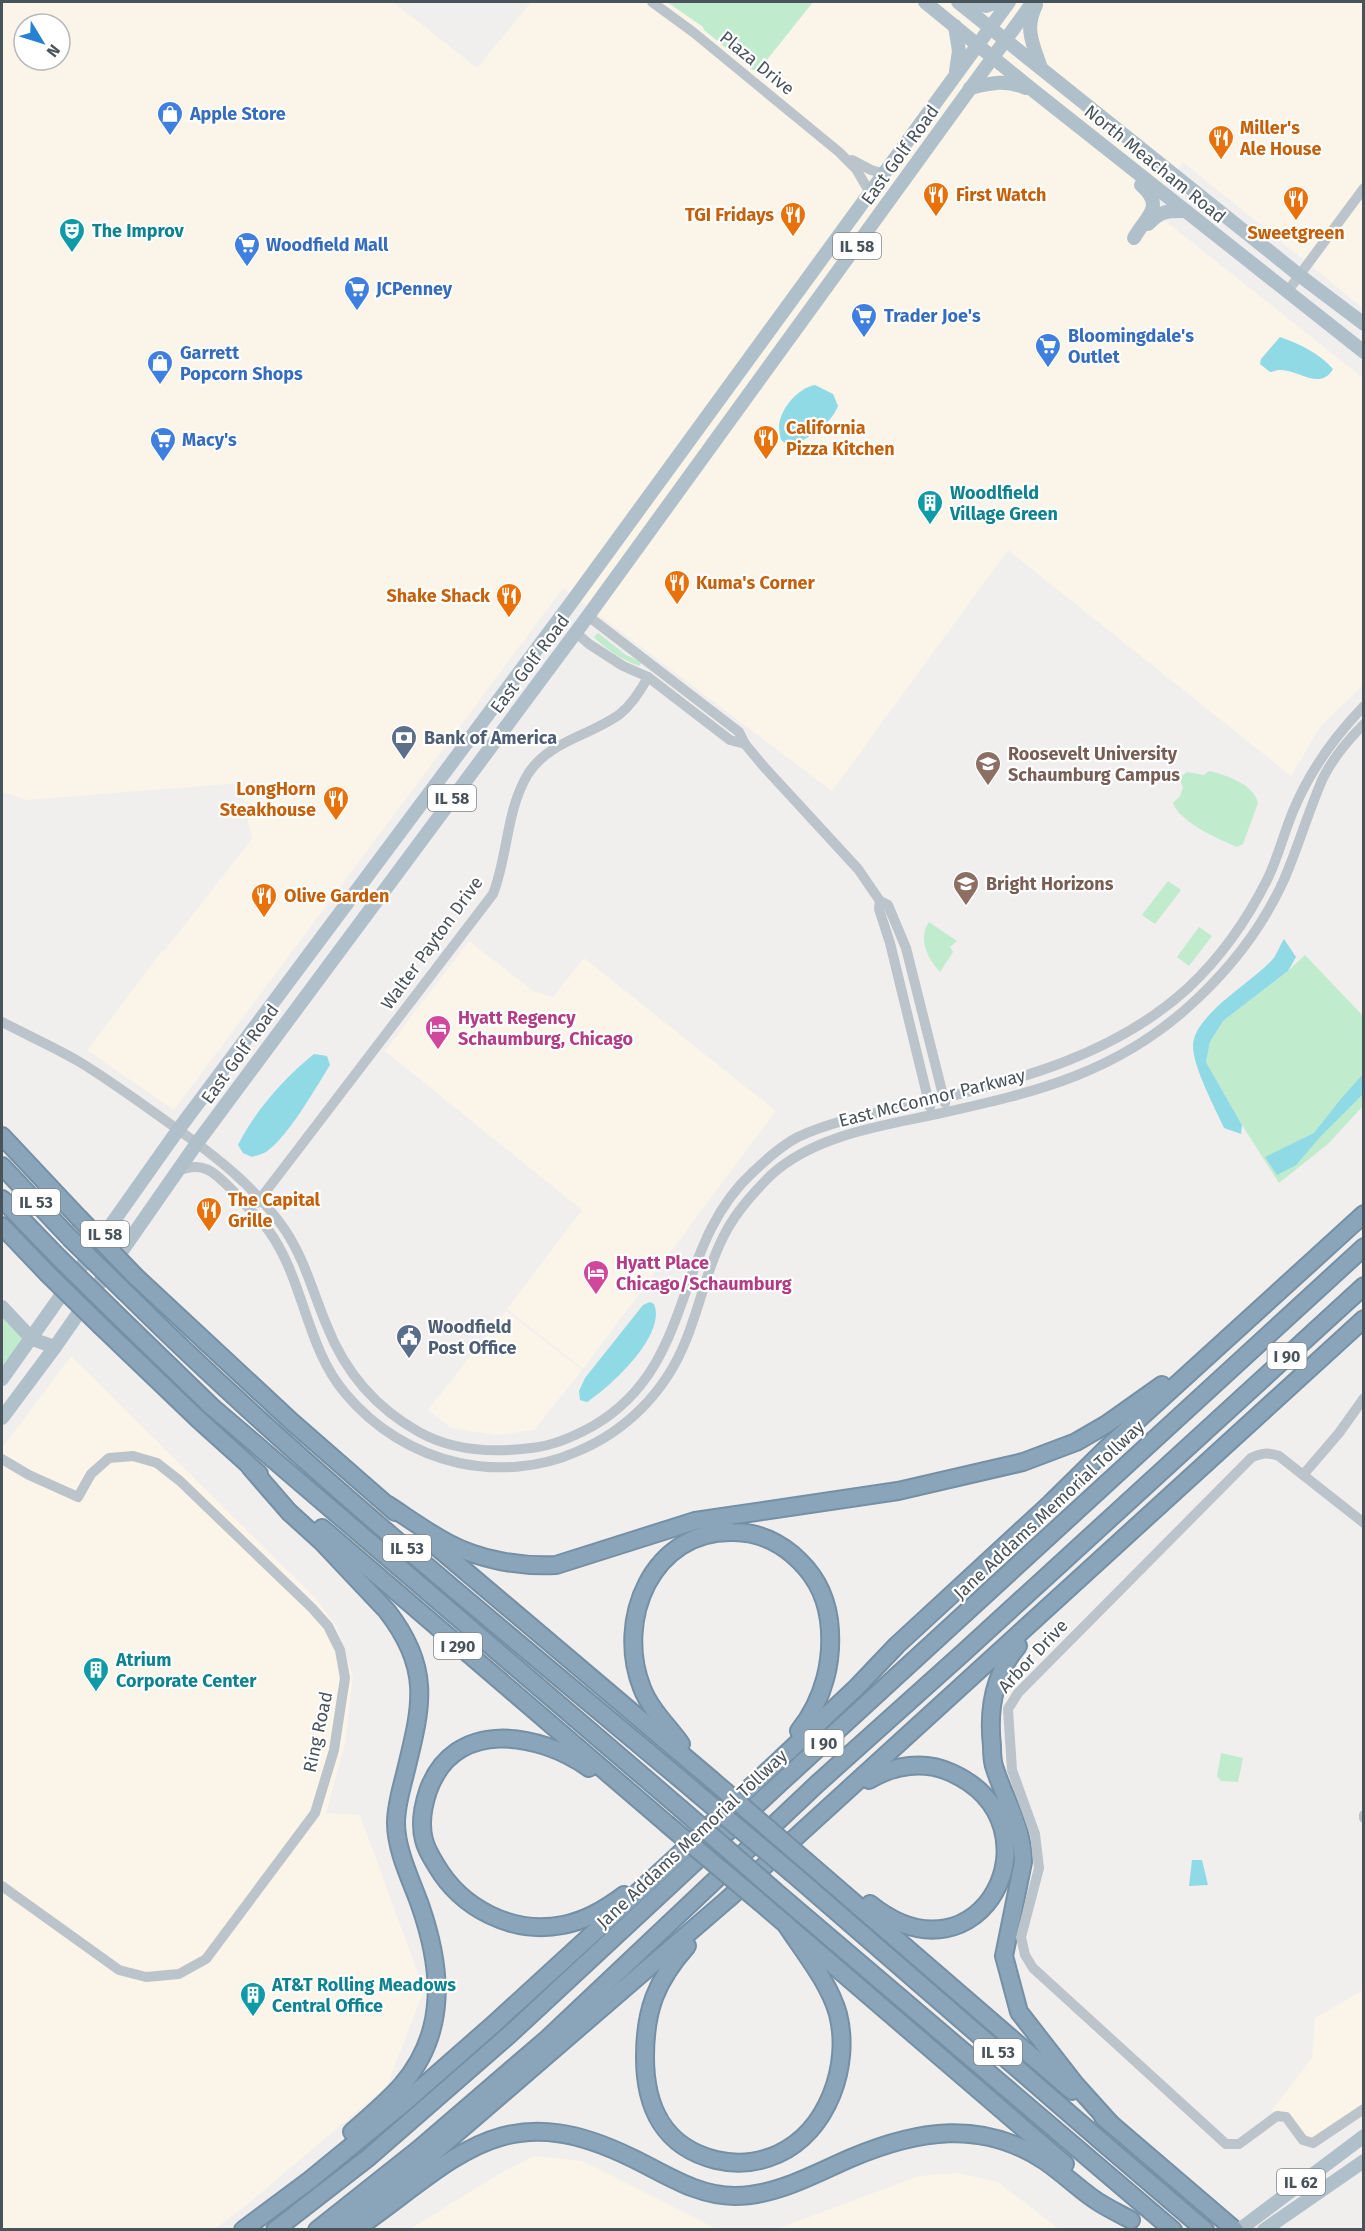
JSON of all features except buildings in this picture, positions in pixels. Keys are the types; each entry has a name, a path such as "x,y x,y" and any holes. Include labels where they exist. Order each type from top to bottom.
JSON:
{"highway":[{"path":"2,1134 16,1152 136,1276 292,1422 808,1863 832,1874 893,1919 910,1927 933,1930 951,1927 973,1917 989,1902 1003,1875 1005,1845 1001,1825 995,1812 981,1792 945,1769 919,1765 885,1770 823,1810"},
{"name":"IL 53","path":"2,1166 70,1238 237,1401 415,1556 792,1872 1205,2229"},
{"name":"IL 53","path":"2,1199 210,1406 1173,2229"},
{"path":"242,2229 310,2180 404,2103 671,1862 1108,1447 1364,1214"},
{"name":"I 290","path":"2,1226 46,1273 250,1467 785,1923"},
{"path":"388,1506 449,1544 460,1548 506,1563 556,1566 695,1521 898,1491 1023,1462 1076,1442 1136,1404 1342,1235"},
{"name":"Jane Addams Memorial Tollway","path":"275,2229 369,2157 502,2042 786,1777 1364,1247"},
{"name":"I 90","path":"317,2229 419,2149 547,2039 817,1784 1360,1290"},
{"path":"339,2229 430,2156 728,1899 1364,1319"},
{"path":"242,2229 401,2086 416,2066 428,2040 435,2016 438,1986 431,1936 399,1846 396,1825 398,1804 420,1715 419,1681 410,1648 397,1624 378,1601 321,1541 289,1512 250,1467"},
{"path":"707,1775 650,1704 642,1689 632,1643 633,1624 640,1599 657,1568 679,1547 695,1538 720,1531 752,1534 784,1548 811,1573 819,1586 828,1612 830,1646 827,1679 808,1719 779,1759"},
{"path":"1111,2124 1075,2084 1018,2012 1004,1956 1023,1862 1023,1851 1013,1815 993,1767 990,1729 994,1694 999,1677 1011,1654 1021,1642 1086,1583 1129,1531"},
{"path":"649,1809 570,1757 541,1744 528,1740 490,1738 473,1743 457,1752 436,1773 424,1801 423,1839 442,1875 466,1901 492,1916 526,1926 564,1925 592,1914 619,1899 671,1862"},
{"name":"IL 53","path":"808,1863 1007,2036 1237,2229"},
{"path":"728,1899 673,1961 663,1977 651,2003 646,2032 646,2076 653,2108 670,2136 680,2145 700,2156 730,2164 744,2163 780,2153 798,2140 817,2120 835,2086 842,2057 838,2016 824,1982 785,1923"},
{"name":"IL 53","path":"785,1923 1136,2225"},
{"path":"356,2229 467,2149 510,2135 539,2131 586,2138 618,2151 690,2187 717,2194 739,2196 776,2190 869,2150 910,2138 947,2132 980,2134 1009,2143 1033,2154 1093,2199 1136,2225"}],"main road":[{"name":"North Meacham Road","path":"925,2 1364,352"},
{"name":"North Meacham Road","path":"958,2 1299,275 1364,324"},
{"path":"968,2 986,6 997,2"},
{"name":"East Golf Road","path":"32,1339 178,1130 781,317 882,173 1009,2"},
{"name":"East Golf Road","path":"55,1347 197,1143 588,616 1033,2"},
{"path":"1037,2 1029,30 1041,68"},
{"path":"955,26 959,51 956,74"},
{"path":"970,88 1004,81 1034,91"},
{"path":"1091,136 1098,149 1153,197 1153,209 1134,238 1158,213 1186,211"},
{"path":"2,1307 32,1339 55,1347"},
{"name":"IL 58","path":"2,1379 32,1339"},
{"name":"IL 58","path":"2,1418 55,1347"},
{"name":"IL 62","path":"1237,2229 1364,2136"},
{"name":"IL 62","path":"1264,2229 1364,2161"}],"street":[{"name":"Plaza Drive","path":"652,2 693,32 839,152 856,169 869,191"},
{"name":"Plaza Drive","path":"839,152 882,173"},
{"path":"1287,292 1364,188"},
{"path":"588,616 739,732 745,744 858,869 880,901 888,905 906,948 946,1112"},
{"path":"575,632 623,666 648,678 730,741 745,744"},
{"name":"Walter Payton Drive","path":"251,1211 493,894 514,807 528,775 553,749 611,720 624,711 648,678"},
{"name":"East McConnor Parkway","path":"2,1022 83,1064 126,1092 213,1154 260,1199 284,1229 303,1261 338,1352 362,1388 397,1419 435,1440 478,1450 502,1452 539,1448 567,1438 602,1421 622,1407 637,1391 664,1351 697,1258 714,1220 729,1197 784,1146 806,1134 842,1122 944,1098 1077,1059 1133,1029 1183,992 1209,966 1244,919 1269,876 1294,809 1309,779 1330,746 1364,706"},
{"name":"East McConnor Parkway","path":"176,1172 189,1166 200,1166 212,1172 270,1233 283,1258 328,1367 345,1393 395,1438 427,1454 462,1464 502,1468 556,1460 588,1447 623,1425 650,1400 669,1375 687,1339 715,1254 731,1222 744,1204 775,1172 813,1149 844,1136 1067,1080 1096,1069 1157,1033 1187,1009 1224,972 1266,912 1282,884 1323,778 1334,759 1364,724"},
{"path":"880,901 879,909 890,944 931,1115"},
{"path":"1303,1475 1339,1433 1364,1398"},
{"name":"Arbor Drive","path":"1364,1523 1273,1454 1263,1453 1251,1458 1011,1701 1008,1709 1012,1770 1035,1834 1039,1868 1021,1937 1024,1955 1033,1968 1226,2144 1239,2144 1277,2116 1286,2117 1303,2140 1313,2143 1364,2109"},
{"name":"Ring Road","path":"2,1459 29,1475 78,1497 91,1474 109,1458 133,1456 158,1463 180,1481 328,1626 340,1650 345,1678 334,1750 315,1812 206,1959 179,1974 146,1977 119,1970 2,1886"}],"shaded area":[{"path":"2,2 393,2 477,68 531,2 1363,2 1363,308 1183,162 1149,208 1363,378 1363,685 1320,727 1291,776 1008,550 832,791 563,588 174,1110 87,1050 252,839 240,783 27,800 2,792"},
{"path":"469,941 533,991 553,997 584,958 776,1111 583,1369 507,1309 582,1210 385,1051"},
{"path":"506,1311 582,1370 534,1430 496,1435 451,1428 428,1410"},
{"path":"71,1356 315,1598 337,1627 353,1677 345,1743 326,1813 360,1815 424,1990 387,2086 243,2208 214,2229 2,2229 2,1448"},
{"path":"1363,1990 1363,2109 1313,2143 1271,2111 1312,2058 1315,2018"},
{"path":"534,2156 583,2161 717,2229 410,2229 504,2171"},
{"path":"958,2173 998,2182 1059,2229 768,2229 782,2227 919,2176"}],"green space":[{"path":"667,2 813,2 762,66 753,70 703,27"},
{"path":"598,633 626,655 642,662 639,666 615,654 594,637"},
{"path":"1209,771 1231,778 1245,786 1255,796 1258,803 1243,844 1237,847 1210,835 1191,823 1183,817 1173,803 1180,796 1183,787 1179,778 1187,772 1204,775"},
{"path":"1168,881 1181,890 1155,924 1142,915"},
{"path":"929,922 957,941 950,947 953,952 940,972 931,961 925,948 924,935"},
{"path":"1199,927 1212,936 1189,966 1177,957"},
{"path":"1305,955 1363,1016 1363,1106 1328,1144 1279,1183 1206,1062 1210,1042 1223,1021 1288,971"},
{"path":"2,1308 32,1339 2,1377"},
{"path":"1221,1753 1243,1758 1238,1782 1221,1781 1217,1776"}],"water":[{"path":"1280,337 1309,350 1333,369 1328,376 1322,379 1286,370 1270,372 1260,364 1261,359"},
{"path":"815,385 833,394 838,406 830,420 811,435 790,447 781,440 780,419 797,394"},
{"path":"1284,939 1296,957 1288,971 1223,1021 1210,1042 1206,1062 1242,1125 1241,1134 1224,1128 1200,1076 1193,1046 1196,1034 1213,1011 1273,959"},
{"path":"314,1054 327,1056 330,1065 292,1124 266,1152 252,1157 243,1153 238,1145 261,1108 281,1084"},
{"path":"1363,1074 1363,1094 1296,1165 1277,1175 1265,1157 1314,1133"},
{"path":"650,1302 654,1304 656,1316 645,1345 609,1385 587,1402 580,1400 579,1391 585,1378 643,1305"},
{"path":"1192,1860 1202,1860 1208,1885 1189,1886"}],"place":[{"name":"Apple Store","path":"170,137"},
{"name":"Miller's Ale House","path":"1221,161"},
{"name":"First Watch","path":"936,218"},
{"name":"Sweetgreen","path":"1296,222"},
{"name":"TGI Fridays","path":"793,238"},
{"name":"The Improv","path":"72,254"},
{"name":"Woodfield Mall","path":"247,268"},
{"name":"JCPenney","path":"357,312"},
{"name":"Trader Joe's","path":"864,339"},
{"name":"Bloomingdale's Outlet","path":"1048,369"},
{"name":"Garrett Popcorn Shops","path":"160,386"},
{"name":"California Pizza Kitchen","path":"766,461"},
{"name":"Macy's","path":"163,463"},
{"name":"Woodlfield Village Green","path":"930,526"},
{"name":"Kuma's Corner","path":"677,606"},
{"name":"Shake Shack","path":"509,619"},
{"name":"Bank of America","path":"404,761"},
{"name":"Roosevelt University Schaumburg Campus","path":"988,787"},
{"name":"LongHorn Steakhouse","path":"336,822"},
{"name":"Bright Horizons","path":"966,907"},
{"name":"Olive Garden","path":"264,919"},
{"name":"Hyatt Regency Schaumburg, Chicago","path":"438,1051"},
{"name":"The Capital Grille","path":"209,1233"},
{"name":"Hyatt Place Chicago/Schaumburg","path":"596,1296"},
{"name":"Woodfield Post Office","path":"409,1360"},
{"name":"Atrium Corporate Center","path":"96,1693"},
{"name":"AT&T Rolling Meadows Central Office","path":"253,2018"}]}
